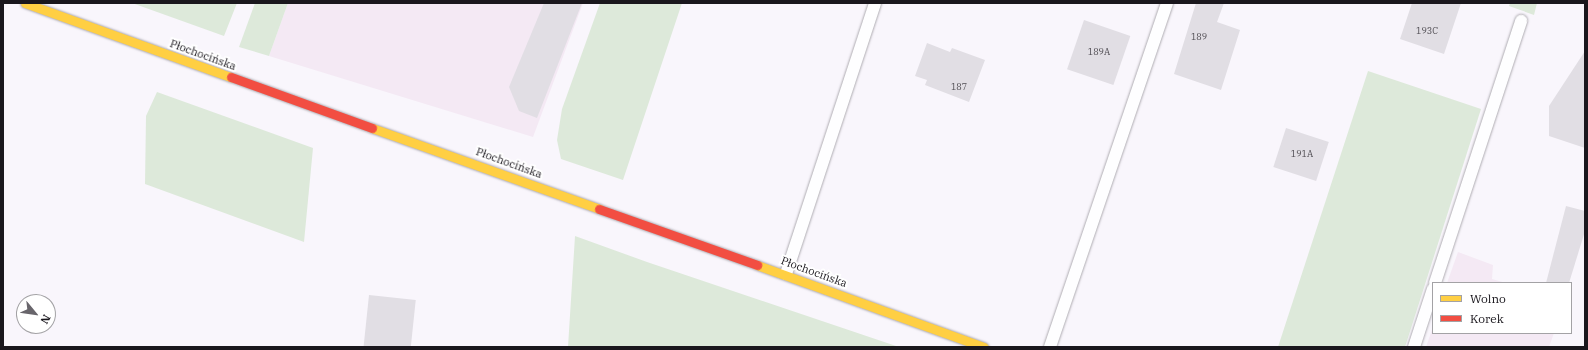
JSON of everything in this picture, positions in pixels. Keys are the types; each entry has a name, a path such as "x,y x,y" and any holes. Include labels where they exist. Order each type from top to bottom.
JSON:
{"main road":[{"name":"Płochocińska","path":"25,3 786,274 984,347"}],"lane":[{"path":"786,274 875,3"},
{"path":"1050,347 1167,3"},
{"path":"1435,282 1521,22"},
{"path":"1414,347 1432,291"}],"shaded area":[{"path":"288,3 583,3 533,137 269,56"},
{"path":"1458,252 1493,265 1492,279 1502,282 1447,282"},
{"path":"1432,330 1432,334 1554,334 1549,347 1426,347"}],"green space":[{"path":"132,3 237,3 224,36"},
{"path":"255,3 288,3 269,56 239,47"},
{"path":"600,3 682,3 623,180 561,159 557,140 562,109"},
{"path":"1510,3 1537,3 1534,15 1509,6"},
{"path":"1368,71 1481,109 1405,347 1278,347"},
{"path":"157,92 313,148 304,242 145,184 146,116"},
{"path":"575,236 647,262 899,347 568,347"}],"building":[{"path":"544,3 582,3 537,118 519,111 509,87"},
{"path":"1196,3 1224,3 1217,22 1240,30 1221,90 1174,74"},
{"path":"1412,3 1461,3 1444,54 1400,39"},
{"path":"1084,20 1130,36 1113,85 1067,69"},
{"path":"927,43 950,52 952,48 985,60 969,102 925,85 927,80 915,76"},
{"path":"1585,51 1585,148 1549,136 1549,106"},
{"path":"1286,128 1329,142 1316,181 1273,167"},
{"path":"1566,206 1585,211 1585,231 1569,282 1546,282"},
{"path":"369,295 416,300 411,347 364,347"}],"traffic: slow":[{"path":"25,3 231,77"},
{"path":"372,128 599,209"},
{"path":"757,265 984,347"}],"traffic: jam":[{"path":"231,77 372,128"},
{"path":"599,209 757,265"}]}
